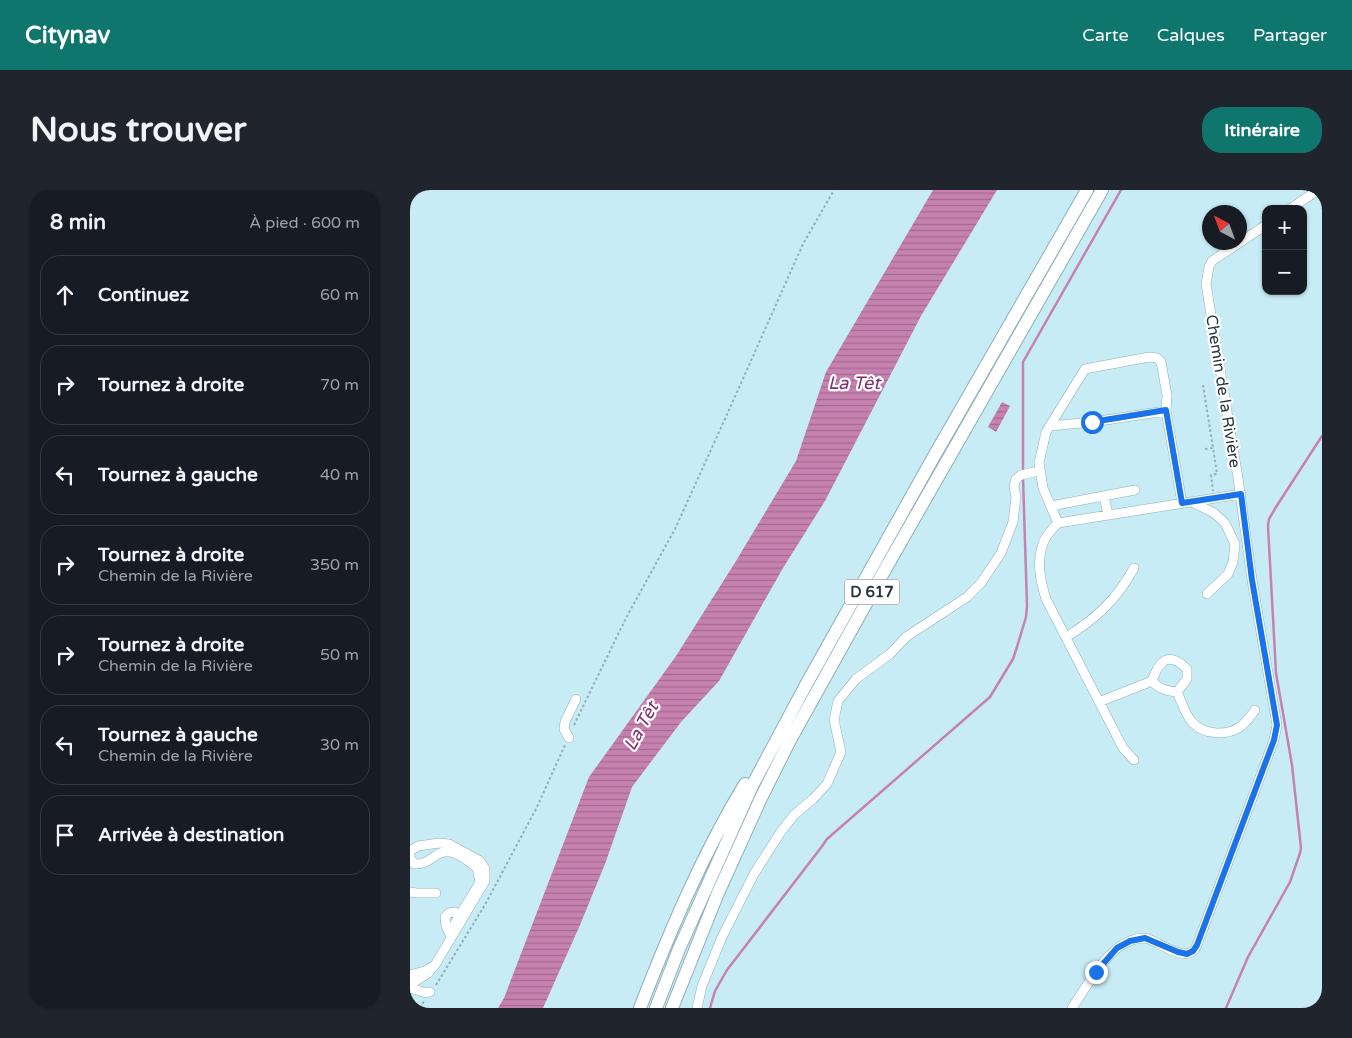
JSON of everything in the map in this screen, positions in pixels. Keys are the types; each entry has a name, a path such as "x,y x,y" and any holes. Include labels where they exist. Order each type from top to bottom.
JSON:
{"highway":[{"name":"D 617","path":"656,1008 679,949 752,786 807,683 933,458 1087,190"},
{"name":"D 617","path":"672,1008 718,893 761,798 790,740 883,573 1102,190"},
{"path":"640,1008 696,873 737,797 807,683"}],"street":[{"path":"1296,205 1318,190"},
{"name":"Chemin de la Rivière","path":"1072,1008 1096,972 1108,958 1117,948 1130,941 1145,938 1178,952 1187,954 1193,951 1197,945 1274,740 1277,725 1252,580 1241,494 1206,284 1212,261 1262,228"},
{"path":"1058,523 1043,488 1039,463 1046,432 1085,368 1149,357 1158,358 1161,362 1166,395 1166,410 1187,502"},
{"path":"1050,426 1092,422 1166,410"},
{"path":"696,1008 702,986 722,937 754,874 794,815 827,784 841,752 834,720 838,701 856,679 890,654 906,637 967,597 980,583 1001,554 1004,546 1012,522 1016,497 1014,486 1016,478 1027,474"},
{"path":"1051,506 1134,490"},
{"path":"1134,760 1123,748 1046,599 1040,578 1039,563 1044,540 1058,523 1241,494"},
{"path":"1104,496 1108,515"},
{"path":"1187,502 1214,513 1225,523 1235,544 1233,562 1228,574 1207,594"},
{"path":"1066,637 1081,628 1107,607 1128,580 1134,568"},
{"path":"1152,681 1156,668 1163,661 1170,659 1179,661 1187,668 1186,679 1177,692"},
{"path":"1099,702 1152,681"},
{"path":"1152,681 1156,686 1165,690 1177,692"},
{"path":"1177,692 1194,724 1208,733 1220,733 1238,728 1255,710"},
{"path":"569,738 564,729 565,722 576,699"},
{"path":"410,987 428,973 435,964 485,881 485,869 480,861 449,844 439,843 418,846 410,851 410,858 414,864 421,864 444,852 465,858 477,868 480,882 460,916 455,912 449,913 445,917 446,926 451,937"},
{"path":"410,892 436,894"},
{"path":"410,975 425,971 435,964"},
{"path":"410,987 426,993 430,992"}],"path":[{"path":"430,992 438,983 486,903 536,807 626,618 675,529 803,244 834,190"},
{"path":"1203,385 1217,474 1211,475 1214,498"},
{"path":"1205,449 1213,448"}],"water":[{"name":"La Têt","path":"933,190 997,190 921,316 825,501 783,568 719,681 681,722 632,787 605,864 543,1008 498,1008 504,998 589,777 676,656 796,461 826,372"},
{"path":"1002,402 1010,406 996,432 988,427"}],"waterway":[{"path":"1023,472 1023,362 1121,190"},
{"path":"1226,1008 1248,957 1290,882 1301,848 1292,765 1276,673 1268,526 1269,519 1276,507 1322,436"},
{"path":"710,1008 715,991 727,970 827,839 990,697 1013,659 1026,617 1027,606 1023,477"}],"route":[{"path":"1092,422 1166,410 1182,503 1241,494 1252,580 1277,725 1274,740 1197,945 1193,951 1187,954 1178,952 1145,938 1130,941 1117,948 1096,972"}]}
